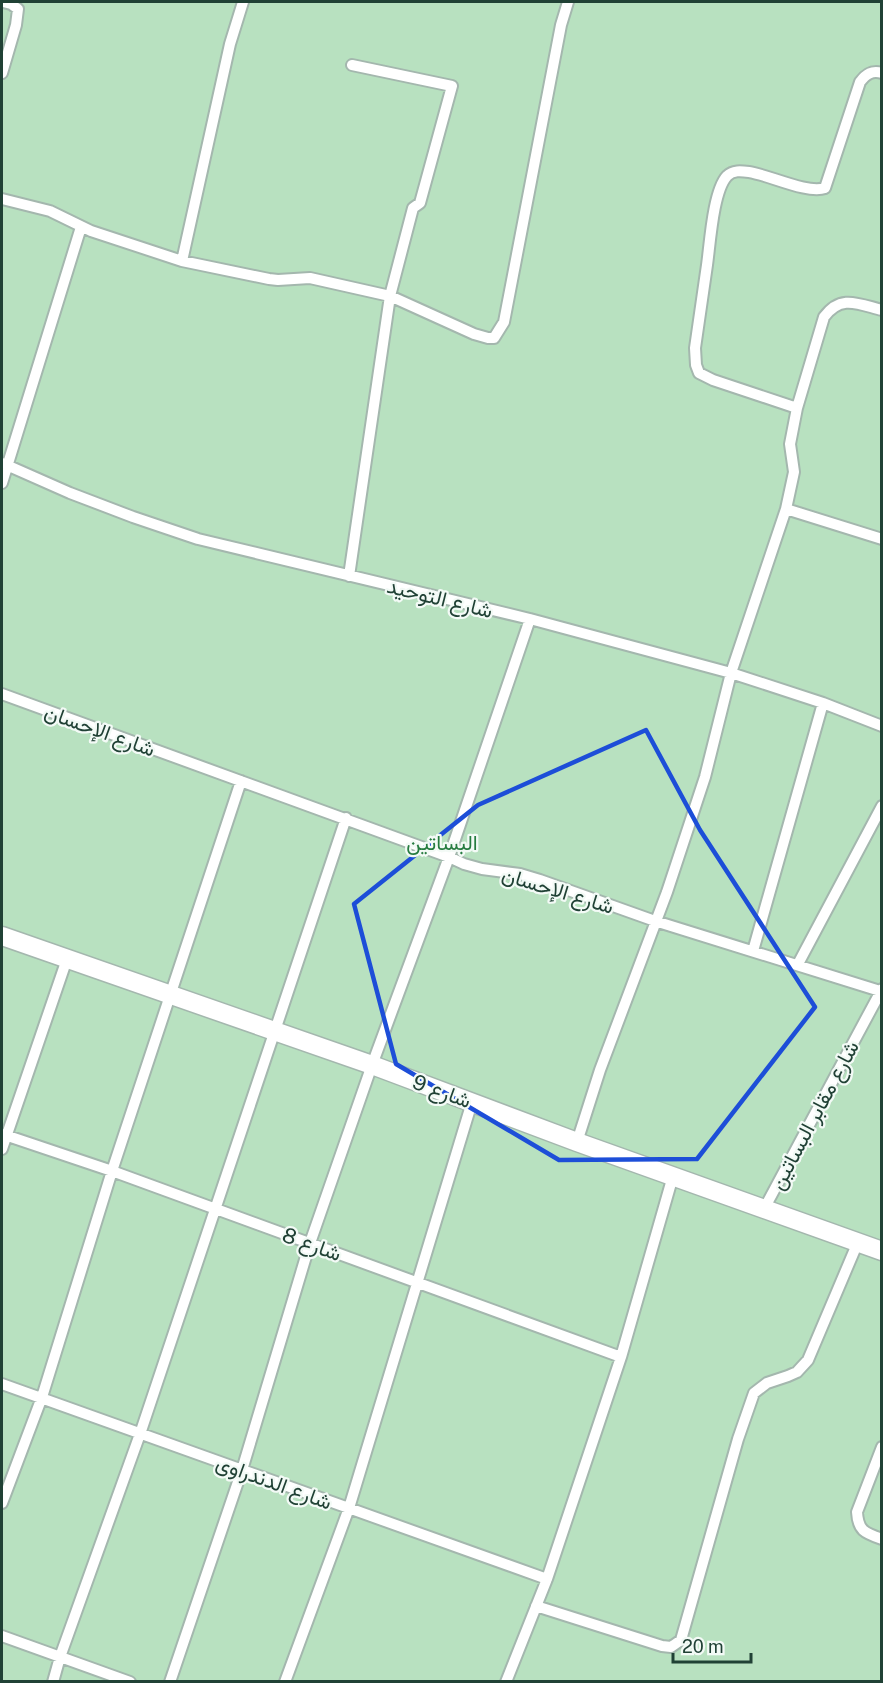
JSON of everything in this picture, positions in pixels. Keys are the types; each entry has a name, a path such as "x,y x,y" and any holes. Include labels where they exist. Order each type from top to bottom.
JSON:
{"street":[{"name":"شارع 9","path":"2,936 372,1065 577,1142 882,1251"}],"lane":[{"path":"2,73 16,25 18,9 3,2"},
{"path":"182,261 230,44 243,2"},
{"path":"2,199 50,212 81,227 182,261 269,279 310,278 390,296 474,334 494,338 504,322 561,25 568,2"},
{"path":"349,576 390,296 413,208 420,203 452,86 352,65"},
{"path":"797,408 713,380 699,373 696,366 696,348 714,211 722,184 728,175 735,171 758,174 808,189 825,188 860,82 869,73 882,73"},
{"path":"2,483 5,464 81,227"},
{"path":"577,1142 600,1070 668,892 705,777 731,674 786,509 794,472 790,444 797,408 824,316 830,308 837,304 853,303 882,310"},
{"name":"شارع التوحيد","path":"5,464 70,493 198,539 530,619 731,674 823,703 882,726"},
{"path":"786,509 882,539"},
{"path":"170,1682 242,1470 310,1243 372,1065 449,857 530,619"},
{"name":"شارع الإحسان","path":"2,694 346,818 464,864 520,874 655,921 881,990"},
{"path":"753,951 823,703"},
{"path":"2,1503 42,1397 112,1171 241,781"},
{"path":"798,964 882,806"},
{"path":"53,1682 140,1434 346,818"},
{"path":"2,1149 4,1135 67,959"},
{"name":"شارع مقابر البساتين","path":"764,1209 881,990"},
{"path":"285,1682 349,1508 472,1102"},
{"name":"شارع 8","path":"4,1135 112,1171 621,1357"},
{"path":"506,1682 547,1579 621,1357 673,1176"},
{"path":"536,1606 662,1646 671,1647 681,1640 738,1439 754,1393 767,1383 796,1372 808,1360 858,1242"},
{"name":"شارع الدندراوى","path":"2,1384 547,1579"},
{"path":"882,1447 857,1512 857,1522 861,1528 866,1533 882,1539"},
{"path":"2,1636 130,1682"}],"highlighted area":[{"path":"646,730 700,830 815,1007 697,1159 559,1160 396,1064 354,904 478,805"}],"green space":[{"name":"البساتين","path":"2,2 881,2 881,1681 2,1682"}]}
